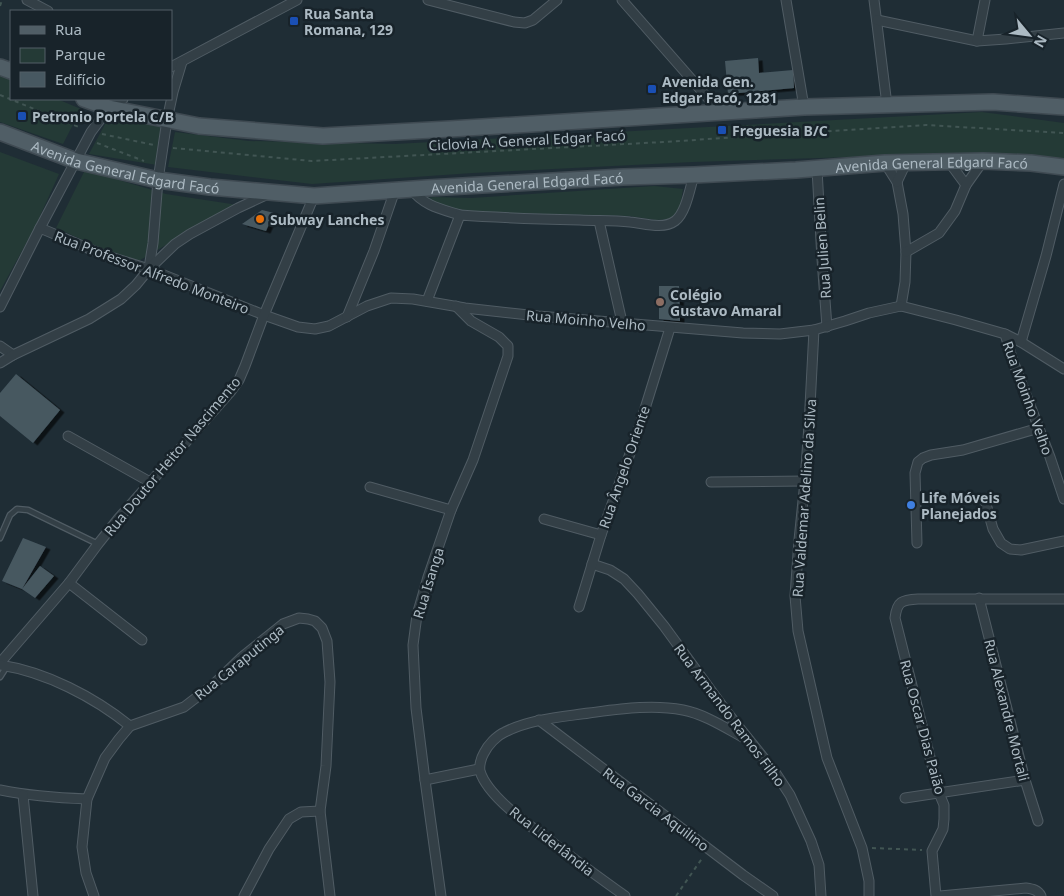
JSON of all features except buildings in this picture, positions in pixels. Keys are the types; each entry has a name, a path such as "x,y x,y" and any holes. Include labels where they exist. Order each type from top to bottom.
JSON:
{"main road":[{"path":"87,100 109,108 199,126 323,136 450,130 804,107 993,102 1064,107"},
{"name":"Avenida General Edgard Facó","path":"0,132 76,161 158,180 314,196 623,177 817,169 885,163 983,161 1032,163 1064,167"}],"street":[{"path":"27,0 46,10"},
{"path":"172,67 297,0"},
{"path":"428,0 514,22 525,23 533,20 557,0"},
{"path":"622,0 721,113"},
{"path":"786,0 804,107"},
{"path":"874,0 887,105"},
{"path":"977,41 985,0"},
{"path":"877,20 977,41 1064,33"},
{"path":"172,97 182,62"},
{"path":"0,307 89,136 109,108 121,100"},
{"path":"148,269 154,243 158,180 171,100"},
{"path":"906,252 939,233 955,211 966,185 983,161"},
{"path":"949,162 966,185"},
{"path":"885,163 897,182 903,214 906,252 905,282 901,306"},
{"path":"897,182 906,163"},
{"name":"Rua Julien Belin","path":"817,169 828,327"},
{"path":"411,189 415,195 431,206 460,215 630,222 656,225 669,224 676,221 682,213 694,175"},
{"path":"1021,342 1046,256 1064,184"},
{"path":"347,317 374,251 395,190"},
{"path":"0,363 89,319 121,299 136,285 148,269 175,244 238,208 271,192"},
{"name":"Rua Doutor Heitor Nascimento","path":"2,665 118,519 239,380 314,196"},
{"path":"427,302 460,215"},
{"path":"599,221 622,322"},
{"name":"Rua Professor Alfredo Monteiro","path":"40,228 104,255 148,269 264,315"},
{"name":"Rua Moinho Velho","path":"264,315 298,328 315,329 329,326 368,306 391,298 413,299 538,316 622,322 670,328 780,334 828,327 869,313 901,306 1005,334 1064,499"},
{"name":"Rua Isanga","path":"441,896 416,708 413,645 417,615 428,577 451,510 473,460 508,356 508,346 499,337 471,321 456,306"},
{"name":"Rua Ângelo Oriente","path":"579,607 601,535 638,431 670,328"},
{"name":"Rua Valdemar Adelino da Silva","path":"814,330 809,425 795,596 798,631 827,758 862,848 869,881 869,896"},
{"path":"1005,334 1064,369"},
{"path":"0,346 13,355"},
{"path":"917,543 915,473 918,462 932,454 964,450 1039,428"},
{"path":"68,436 150,482"},
{"path":"711,482 805,481"},
{"path":"370,487 451,510"},
{"path":"986,504 992,529 1001,543 1010,549 1020,550 1064,541"},
{"path":"544,519 601,535"},
{"name":"Rua Armando Ramos Filho","path":"592,564 610,570 624,579 638,594 664,626 726,712 775,772 802,820 819,865 821,896"},
{"path":"69,583 142,640"},
{"path":"979,598 1064,599"},
{"name":"Rua Oscar Dias Paião","path":"932,851 943,829 944,805 939,793 895,618 896,608 900,602 909,599 979,598"},
{"name":"Rua Alexandre Mortali","path":"979,598 1025,780 1038,821"},
{"name":"Rua Caraputinga","path":"130,726 184,707 214,684 283,624 299,618 315,622 322,628 328,641 330,682 326,766 320,812 330,896"},
{"path":"2,665 52,679 112,712 130,726 105,758 87,799 82,847 86,873 94,896"},
{"path":"425,780 479,769 488,745 503,732 520,726 539,720 631,708 660,707 685,710 699,715 748,740"},
{"name":"Rua Garcia Aquilino","path":"539,720 708,849 773,896"},
{"name":"Rua Liderlândia","path":"479,769 484,781 517,816 625,896"},
{"path":"906,798 1025,780"},
{"path":"0,790 23,795 87,799"},
{"path":"23,795 33,896"},
{"path":"244,896 269,849 289,819 301,812 320,812"},
{"path":"932,851 936,896"},
{"path":"940,896 1026,888 1039,892 1041,896"}],"lane":[{"path":"0,538 10,515 17,509 28,510 98,544"},
{"path":"0,677 2,665"}],"path":[{"path":"0,6 2,0"},
{"name":"Ciclovia A. General Edgar Facó","path":"11,100 89,136 164,147 312,161 663,142 926,124 1064,133"},
{"path":"89,136 144,161"},
{"path":"862,848 932,851"},
{"path":"676,896 708,849"}],"green space":[{"path":"0,75 10,80 10,100 59,100 81,109 63,144 0,122"},
{"path":"982,112 1064,123 1064,159 985,153 693,162 473,173 312,184 168,167 175,132 249,141 395,144"},
{"path":"110,115 165,127 157,165 89,154"},
{"path":"0,152 59,174 35,227 0,291"},
{"path":"85,170 166,194 238,205 135,263 56,228"},
{"path":"654,186 683,189 680,208 675,219 656,220 629,216 463,212 433,203 425,198 471,198"}],"place":[{"name":"Rua Santa Romana, 129","path":"294,21"},
{"name":"Avenida Gen. Edgar Facó, 1281","path":"652,89"},
{"name":"Petronio Portela C/B","path":"22,116"},
{"name":"Freguesia B/C","path":"722,130"},
{"name":"Subway Lanches","path":"260,219"},
{"name":"Colégio Gustavo Amaral","path":"660,302"},
{"name":"Life Móveis Planejados","path":"911,505"}]}
